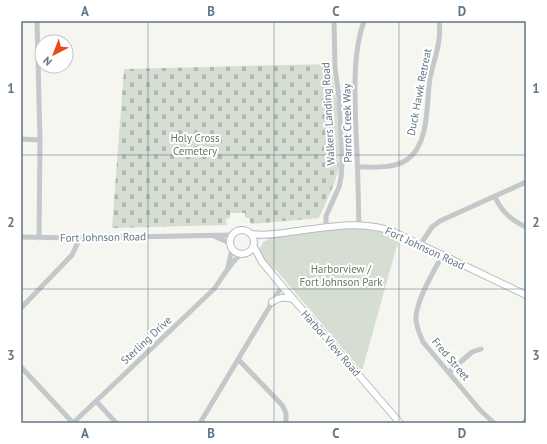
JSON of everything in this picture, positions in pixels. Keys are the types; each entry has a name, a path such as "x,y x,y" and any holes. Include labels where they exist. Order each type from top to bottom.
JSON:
{"main road":[{"name":"Fort Johnson Road","path":"252,234 272,235 326,227 359,225 387,229 526,295"},
{"path":"241,229 247,230 252,234 254,246 249,252 243,254 231,246 232,235 236,231 241,229"},
{"name":"Fort Johnson Road","path":"254,246 272,235"},
{"name":"Harbor View Road","path":"254,246 262,262 400,423"},
{"name":"Harbor View Road","path":"243,254 253,256 262,262"},
{"path":"272,302 284,297 294,300"}],"street":[{"path":"37,21 40,140 39,238"},
{"name":"Walkers Landing Road","path":"326,227 326,216 339,187 342,164 339,98 335,68 334,21"},
{"name":"Parrot Creek Way","path":"359,225 355,93 356,61 364,21"},
{"name":"Duck Hawk Retreat","path":"358,167 394,165 406,160 415,151 420,143 425,126 430,80 438,46 440,31 439,21"},
{"path":"21,139 40,140"},
{"path":"420,245 432,227 440,221 526,182"},
{"path":"495,197 509,218 526,227"},
{"name":"Fort Johnson Road","path":"21,237 80,238 232,235"},
{"name":"Fort Johnson Road","path":"209,236 221,239 231,246"},
{"path":"21,308 72,255 80,238"},
{"name":"Sterling Drive","path":"228,268 231,246"},
{"name":"Sterling Drive","path":"73,423 214,289 228,268 243,254"},
{"name":"Fred Street","path":"442,256 417,308 416,318 418,332 423,342 480,410 494,423"},
{"path":"200,423 282,286"},
{"path":"449,372 472,352 482,349"},
{"path":"238,359 282,405 286,413 286,423"},
{"path":"21,368 73,423"},
{"path":"96,402 116,423"}],"green space":[{"name":"Holy Cross Cemetery","path":"330,64 337,103 339,168 334,184 319,218 251,224 249,218 245,218 245,213 230,213 230,218 226,219 227,225 112,228 124,69"},
{"name":"Harborview / Fort Johnson Park","path":"345,228 373,230 399,238 362,371 276,270 266,262 259,250 263,242 271,238"}]}
